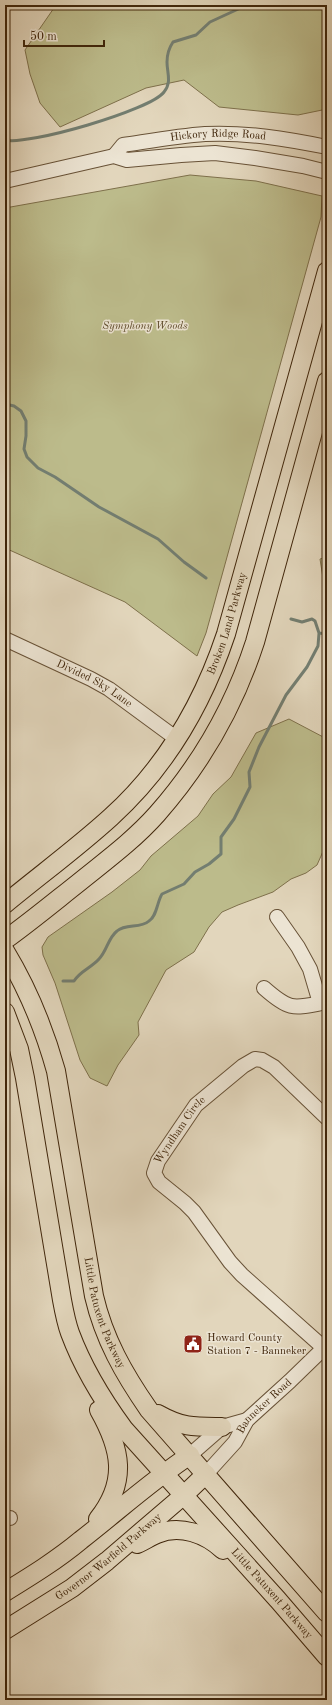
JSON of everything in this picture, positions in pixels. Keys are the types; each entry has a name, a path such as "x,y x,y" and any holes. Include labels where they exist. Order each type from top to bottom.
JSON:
{"main road":[{"name":"Broken Land Parkway","path":"5,904 111,817 133,794 177,740 206,685 226,634 327,271"},
{"path":"5,940 131,840 156,815 183,783 212,740 235,697 251,655 327,381"},
{"name":"Little Patuxent Parkway","path":"5,951 34,1005 48,1041 56,1071 85,1252 99,1320 114,1354 130,1383 149,1410 327,1613"},
{"name":"Little Patuxent Parkway","path":"5,1012 19,1049 25,1078 62,1300 69,1331 84,1366 103,1399 124,1429 278,1600 327,1657"},
{"path":"69,1331 79,1370 108,1427 117,1449 118,1459 112,1496 104,1512 81,1541"},
{"path":"149,1410 173,1423 188,1427 222,1427"},
{"path":"5,1592 52,1562 81,1541 163,1473 190,1455"},
{"name":"Governor Warfield Parkway","path":"5,1630 72,1588 107,1561 184,1495 206,1474"},
{"path":"107,1561 157,1534 177,1531 200,1534 215,1543 278,1600"}],"street":[{"name":"Hickory Ridge Road","path":"114,156 123,145 177,136 207,134 255,135 327,147"},
{"name":"Hickory Ridge Road","path":"5,181 114,156 128,160 215,153 255,158 327,172"},
{"name":"Divided Sky Lane","path":"5,638 109,689 177,740"},
{"path":"264,988 280,1001 294,1007 302,1008 323,1003 310,970 298,947 277,918"},
{"name":"Wyndham Circle","path":"325,1345 242,1275 230,1262 194,1212 158,1182 154,1173 158,1161 191,1111 243,1066 256,1060 262,1060 274,1067 327,1118"},
{"name":"Banneker Road","path":"206,1474 235,1442 247,1420 290,1381 325,1345"},
{"path":"222,1427 247,1420"},
{"name":"Banneker Road","path":"190,1455 222,1427"}],"green space":[{"path":"56,5 327,5 327,109 298,115 219,107 184,80 146,88 60,127 40,103 30,74 25,50"},
{"name":"Symphony Woods","path":"190,175 256,181 322,196 321,217 206,633 197,656 125,602 5,548 5,208"},
{"path":"327,557 327,585 323,578 320,559"},
{"path":"289,719 327,739 327,827 325,829 325,847 317,865 306,873 291,879 273,892 222,912 209,927 194,952 166,970 138,1022 139,1035 118,1065 107,1086 90,1078 80,1060 55,983 43,955 42,947 48,937 112,892 140,870 151,856 198,816 213,794 231,777 256,733"}],"waterway":[{"path":"5,140 37,138 88,125 137,108 154,99 164,92 168,85 167,57 173,42 196,35 210,22 247,5"},
{"path":"5,404 14,406 21,411 26,421 24,449 27,457 38,468 55,477 99,507 158,539 184,562 206,578"},
{"path":"291,619 302,622 312,619 315,621 319,633 327,634"},
{"path":"63,981 74,981 79,975 96,962 102,956 112,937 117,931 125,927 141,925 152,919 162,894 184,884 195,872 209,864 221,854 221,837 234,819 250,787 249,772 259,747 286,695 307,667 318,646 319,633"}],"place":[{"name":"Howard County Station 7 - Banneker","path":"193,1344"}]}
